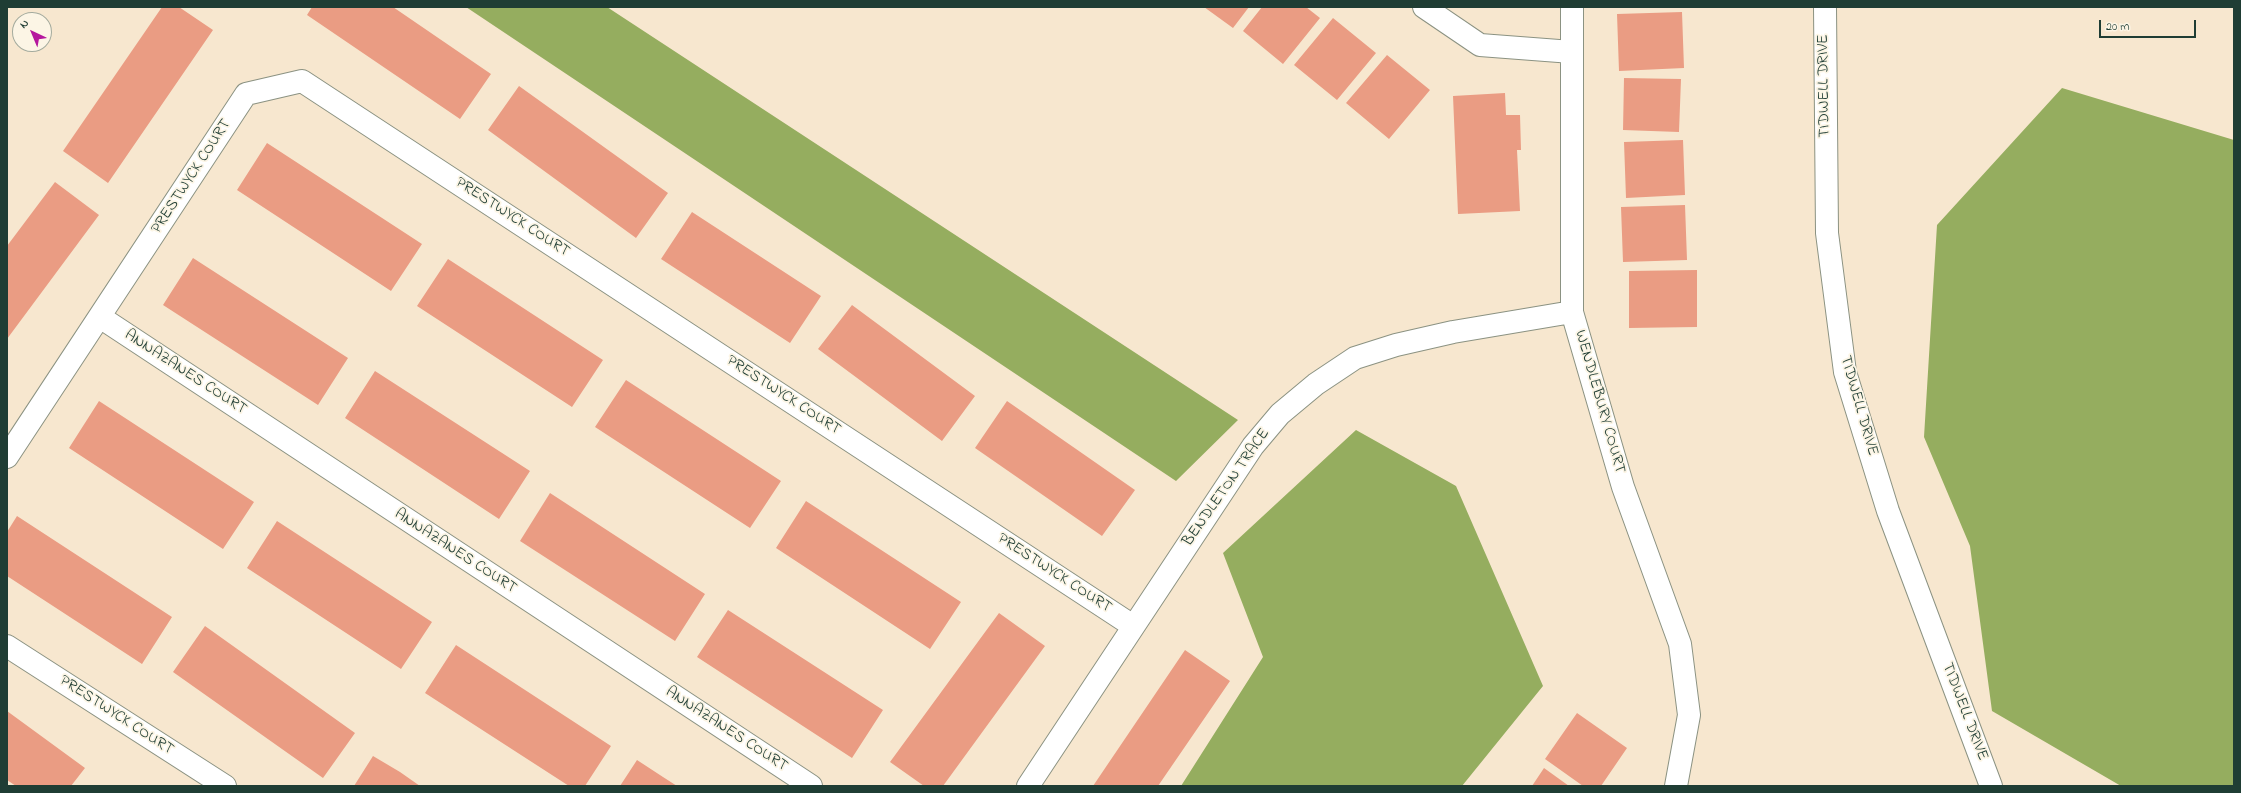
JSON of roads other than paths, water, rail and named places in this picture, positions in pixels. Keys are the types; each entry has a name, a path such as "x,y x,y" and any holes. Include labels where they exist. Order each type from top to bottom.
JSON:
{"street":[{"path":"1424,7 1480,45 1572,52"},
{"name":"WENDLEBURY COURT","path":"1572,7 1572,312 1623,487 1680,644 1689,715 1676,786"},
{"name":"TIDWELL DRIVE","path":"1825,7 1827,233 1845,372 1888,511 1991,786"},
{"name":"PRESTWYCK COURT","path":"7,457 246,94 302,80 1133,626"},
{"name":"BENDLETON TRACE","path":"1028,786 1253,446 1280,414 1316,384 1355,358 1396,345 1453,332 1572,312"},
{"name":"ANNAZANES COURT","path":"100,317 811,786"},
{"name":"PRESTWYCK COURT","path":"7,646 225,786"}]}
